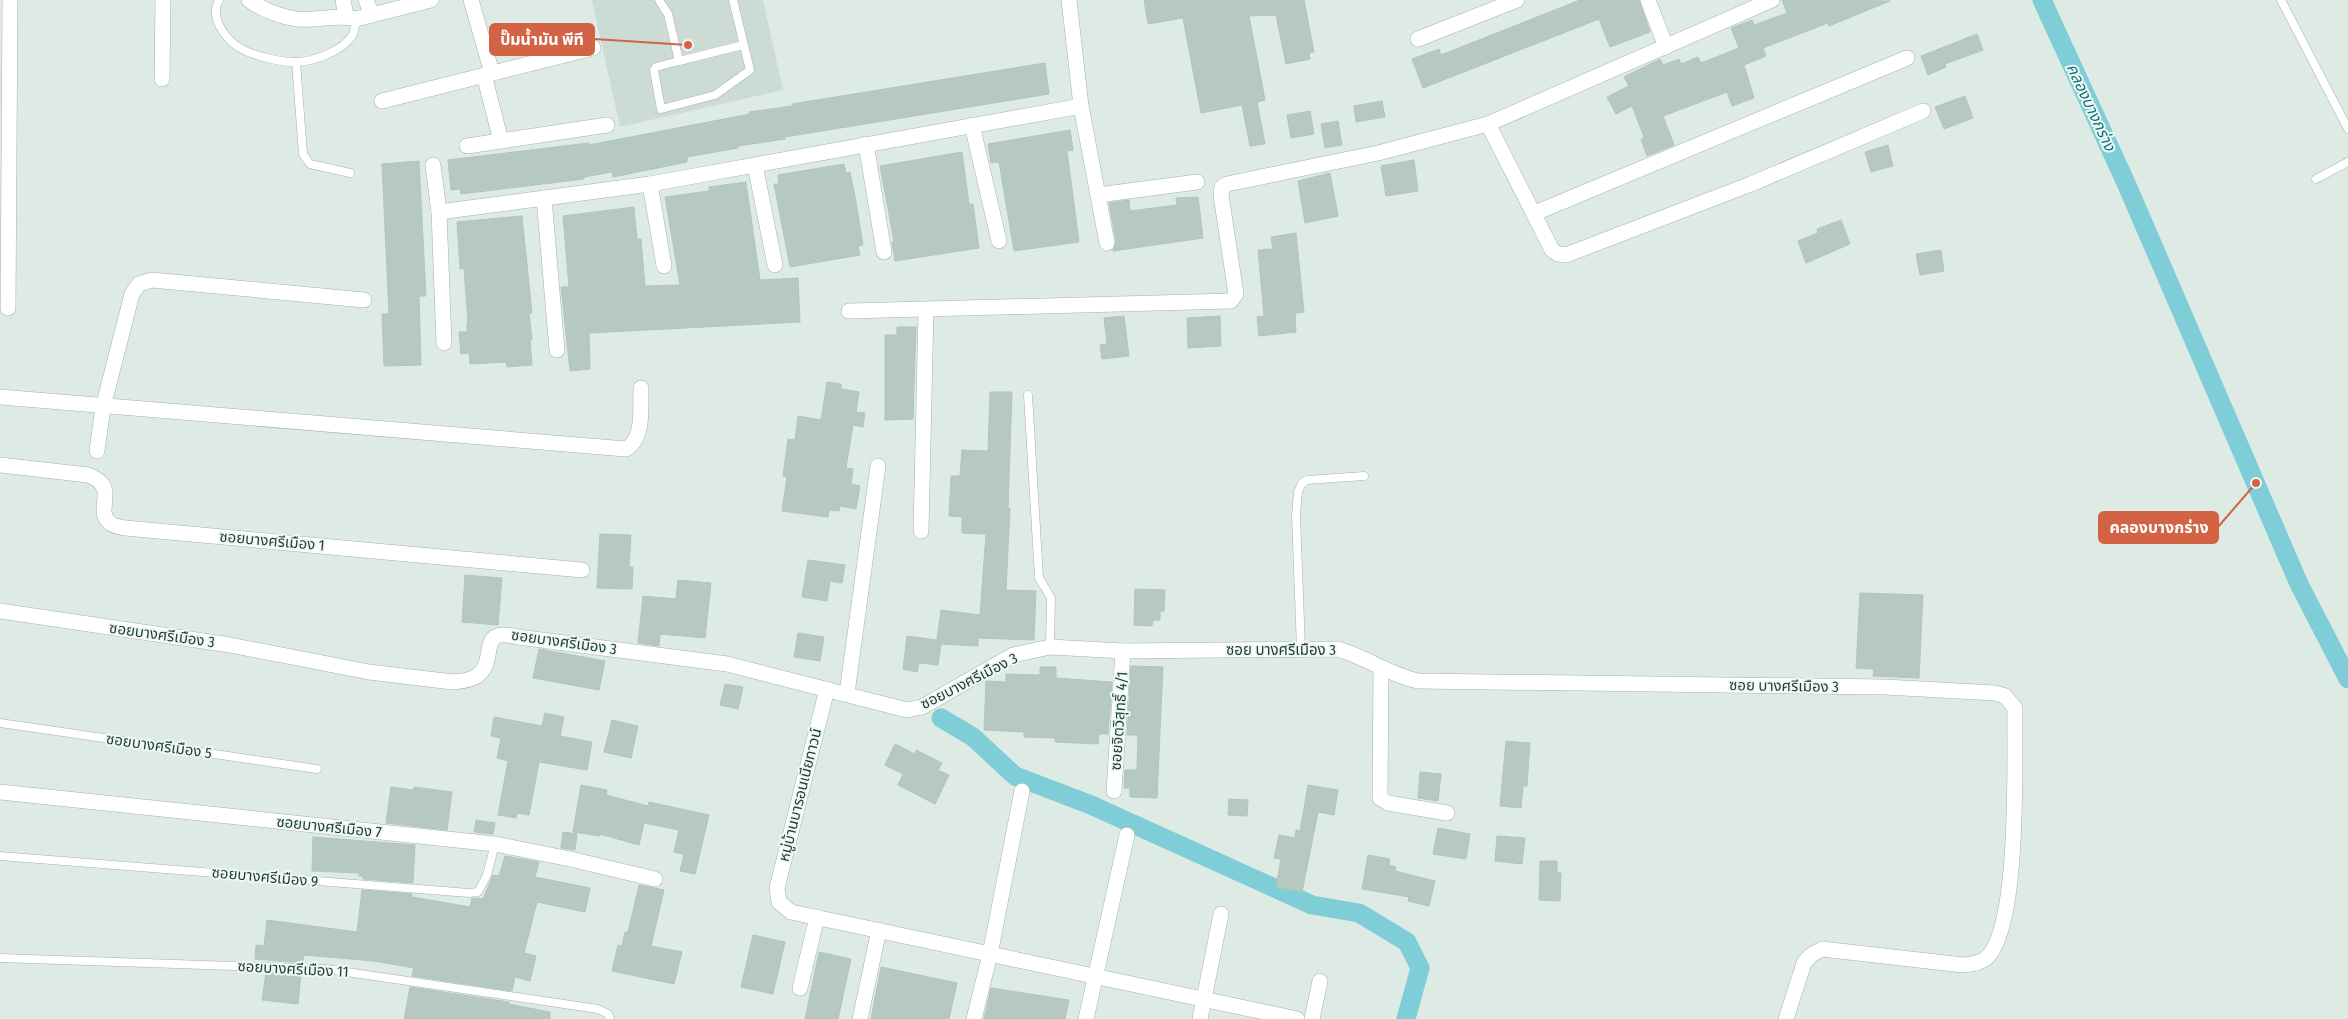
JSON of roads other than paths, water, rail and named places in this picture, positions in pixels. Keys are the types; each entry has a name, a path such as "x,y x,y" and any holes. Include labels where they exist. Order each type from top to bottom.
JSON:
{"street":[{"path":"8,308 6,18 10,0"},
{"path":"162,79 163,0"},
{"path":"249,0 277,14 297,19 351,18 372,15 431,0"},
{"path":"343,0 351,18"},
{"path":"366,0 372,15"},
{"path":"472,0 501,141"},
{"path":"1068,0 1081,106 1107,243"},
{"path":"1418,39 1517,0"},
{"path":"1648,0 1666,47"},
{"path":"849,311 1231,301 1236,294 1221,195 1222,187 1228,184 1378,153 1488,124 1772,0"},
{"path":"382,101 593,48"},
{"path":"1534,213 1907,58"},
{"path":"439,212 650,184 1081,106"},
{"path":"1488,124 1552,250 1558,254 1566,255 1750,184 1923,111"},
{"path":"467,146 607,125"},
{"path":"972,125 999,241"},
{"path":"866,144 884,252"},
{"path":"755,164 775,264"},
{"path":"433,165 439,212 444,343"},
{"path":"1098,195 1197,182"},
{"path":"650,184 664,266"},
{"path":"544,198 557,350"},
{"path":"96,451 103,407 132,294 139,284 152,280 364,300"},
{"path":"921,531 926,310"},
{"path":"0,397 626,449 634,444 638,435 641,388"},
{"name":"ซอยบางศรีเมือง 1","path":"0,465 88,475 98,479 106,489 105,517 110,524 125,528 582,570"},
{"path":"847,693 878,466"},
{"name":"ซอยบางศรีเมือง 3","path":"0,611 230,645 369,672 453,682 467,681 478,676 485,666 489,645 494,637 503,633 518,637 727,664 908,710 922,708 1014,655 1050,647"},
{"name":"ซอย บางศรีเมือง 3","path":"1050,647 1123,651 1338,649 1358,656 1404,678 1418,681 1885,687 1995,693 2011,701 2014,708 2014,846 2007,907 1993,949 1981,961 1963,965 1822,949 1811,954 1804,963 1786,1019"},
{"name":"ซอยจิตวิสุทธิ์ 4/1","path":"1114,791 1123,651"},
{"path":"1381,668 1380,798 1388,803 1447,813"},
{"name":"หมู่บ้านบารอนเนียทาวน์","path":"817,917 791,912 779,902 777,888 827,689"},
{"path":"974,1019 990,954 1022,791"},
{"name":"ซอยบางศรีเมือง 7","path":"0,792 495,844 655,879"},
{"path":"1086,1019 1127,835"},
{"path":"1200,1019 1221,914"},
{"path":"800,988 817,917 1297,1019"},
{"path":"860,1019 879,930"},
{"path":"1312,1019 1320,981"}],"lane":[{"path":"219,0 215,16 221,29 239,48 262,56 296,62 332,53 345,44 353,34 351,18"},
{"path":"659,0 668,14 679,61"},
{"path":"733,0 750,70 715,95 661,109 654,70 656,67 743,45"},
{"path":"2281,0 2348,129"},
{"path":"296,62 303,154 310,164 350,172"},
{"path":"2316,179 2348,162"},
{"path":"1028,395 1039,578 1051,598 1050,647"},
{"path":"1301,649 1296,515 1298,492 1302,483 1307,480 1364,476"},
{"name":"ซอยบางศรีเมือง 5","path":"0,723 317,769"},
{"name":"ซอยบางศรีเมือง 9","path":"0,856 469,893 478,892 483,886 495,844"},
{"name":"ซอยบางศรีเมือง 11","path":"0,958 326,969 598,1010 608,1014 610,1019"}],"waterway":[{"name":"คลองบางกร่าง","path":"2042,0 2126,183 2299,584 2348,679"},
{"path":"941,718 973,737 1015,776 1091,805 1312,905 1359,913 1407,942 1420,968 1406,1019"}],"place":[{"name":"ปั๊มน้ำมัน พีที","path":"688,45"},
{"name":"คลองบางกร่าง","path":"2256,483"}]}
